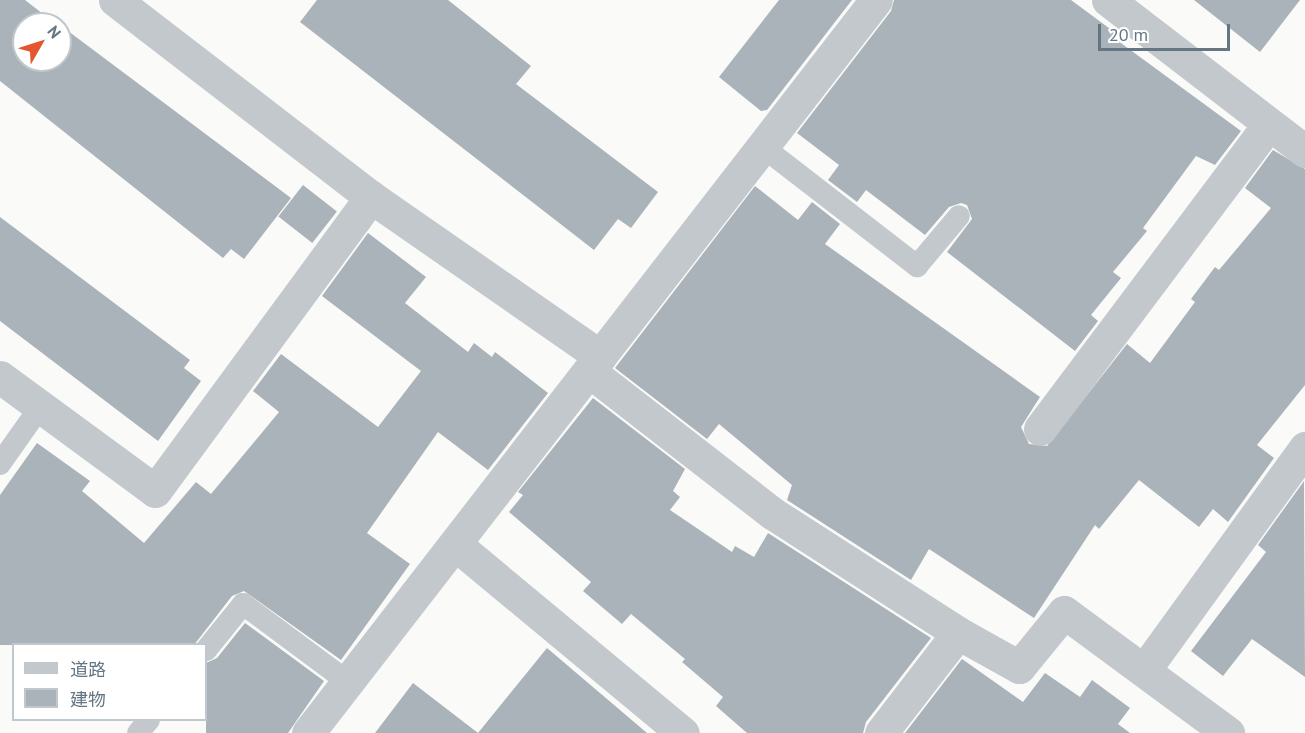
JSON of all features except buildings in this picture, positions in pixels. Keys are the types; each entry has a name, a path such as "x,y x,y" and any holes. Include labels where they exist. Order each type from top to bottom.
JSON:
{"street":[{"path":"115,0 371,197 594,363 771,513 958,633 1020,667 1064,612 1145,669 1228,733"},
{"path":"308,733 876,0"},
{"path":"1108,0 1305,151"},
{"path":"1040,429 1269,124"},
{"path":"0,377 155,491 371,197"},
{"path":"1145,669 1305,448"},
{"path":"454,544 683,733"},
{"path":"881,733 958,633"}],"lane":[{"path":"763,147 917,266 959,216"},
{"path":"0,464 40,407"},
{"path":"207,649 243,604 348,682"},
{"path":"138,733 148,721"}]}
